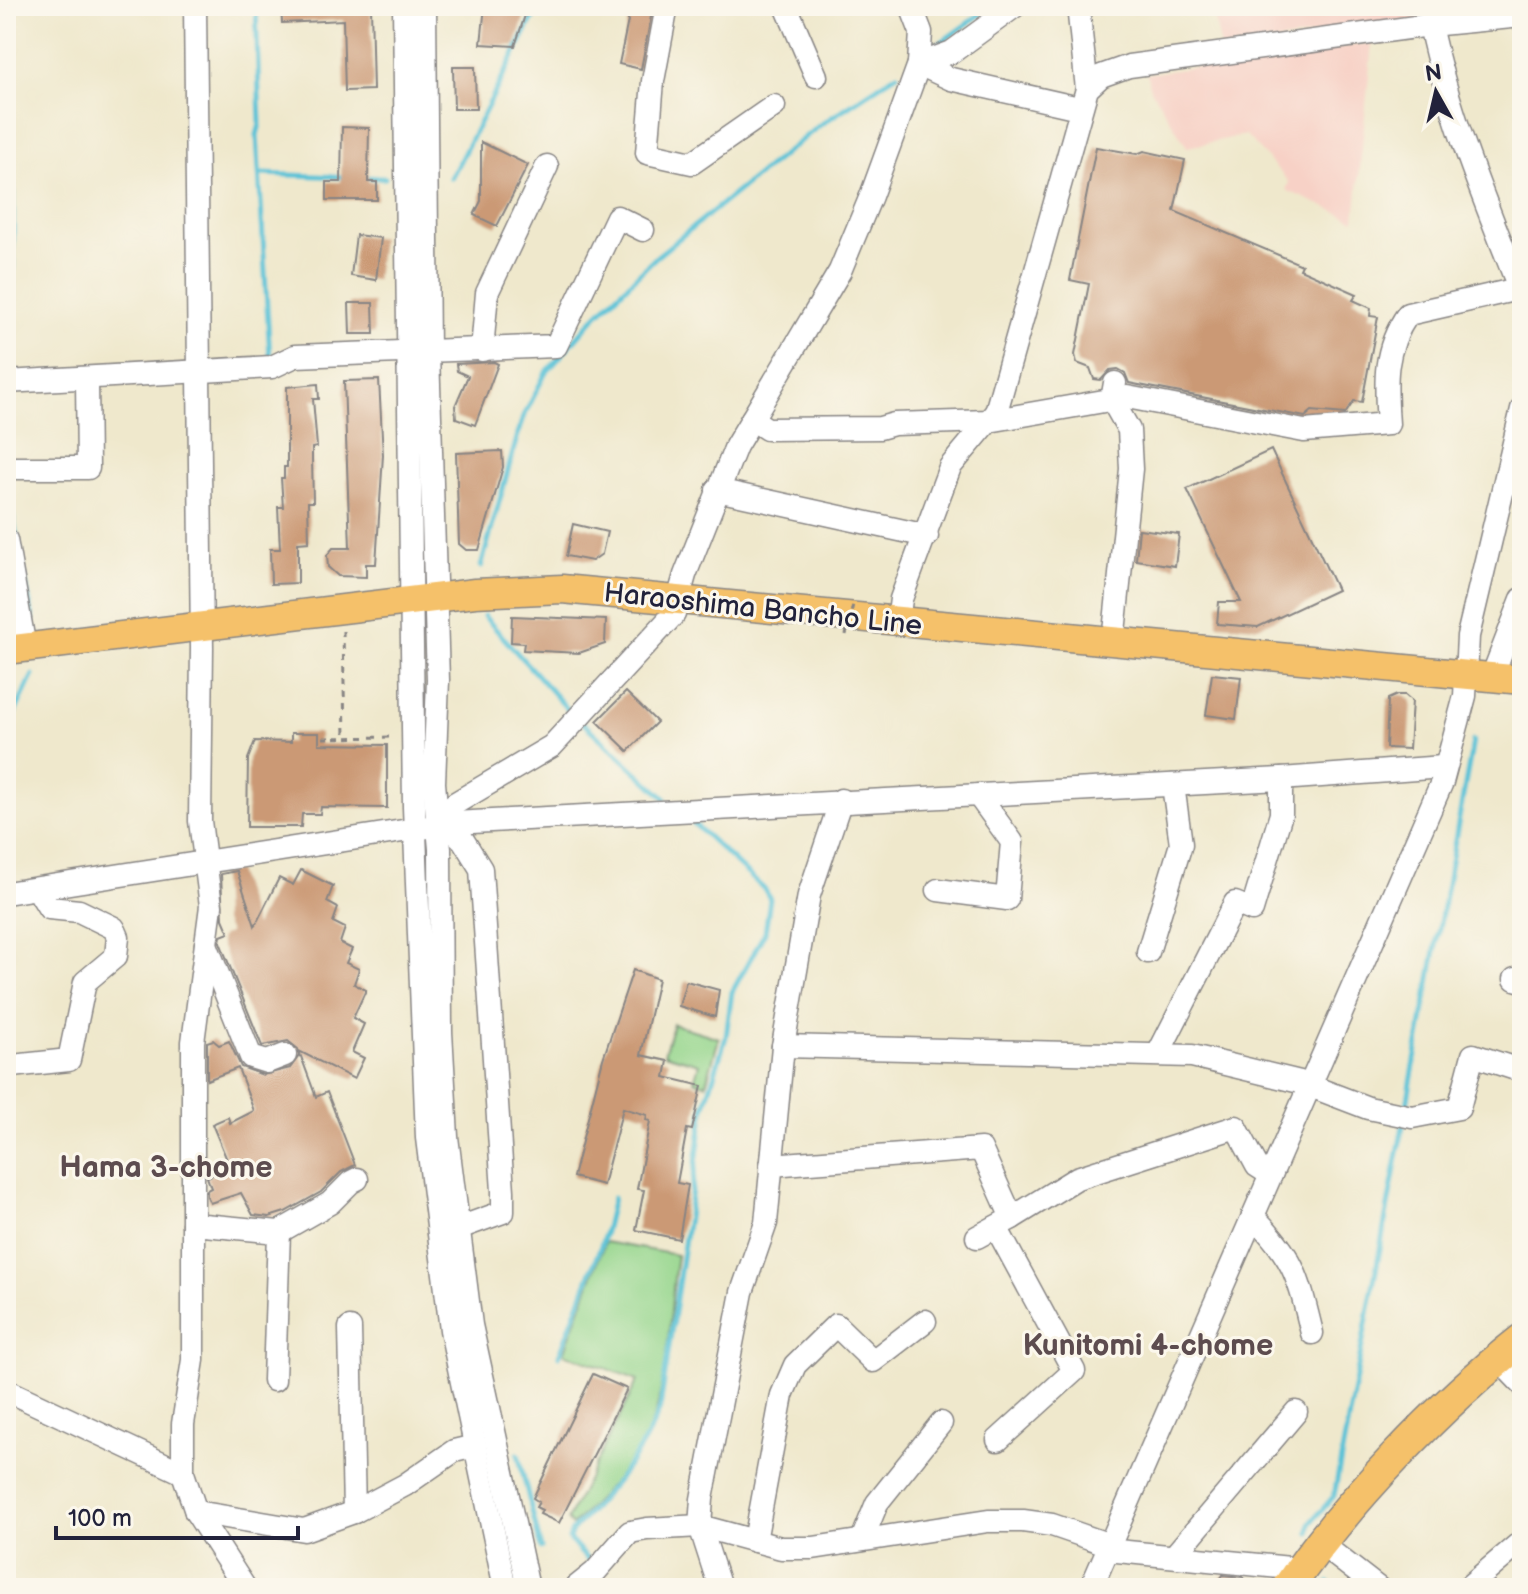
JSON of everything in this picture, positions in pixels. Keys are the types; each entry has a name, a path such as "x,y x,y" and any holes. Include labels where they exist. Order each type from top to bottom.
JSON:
{"highway":[{"path":"1297,1583 1425,1429 1515,1362"}],"main road":[{"name":"Haraoshima Bancho Line","path":"16,649 423,599 549,589 678,598 898,622 1522,680"}],"street":[{"path":"195,6 200,821 211,906 193,1042 193,1360 183,1424 183,1473 196,1512 245,1588"},
{"path":"404,6 419,353 423,599 438,680 427,1138 451,1330 505,1588"},
{"path":"419,353 425,6"},
{"path":"667,6 653,81 647,153 692,163 774,106"},
{"path":"786,6 816,76"},
{"path":"528,1588 485,1400 447,1137 433,825 454,804 552,746 668,621 717,490 752,419 840,271 919,64 921,32 911,6"},
{"path":"919,64 952,52 1015,6"},
{"path":"898,622 901,599 927,536 950,467 996,412 1023,322 1083,98 1078,6"},
{"path":"1083,98 1101,76 1129,66 1430,25 1522,16"},
{"path":"752,419 767,429 989,421 1114,392 1304,431 1388,424 1385,384 1388,349 1408,314 1509,291 1520,285 1461,141 1430,25"},
{"path":"919,64 951,79 1083,98"},
{"path":"482,350 487,293 547,166"},
{"path":"6,382 87,380 197,369 272,367 295,356 556,346 617,217 643,230"},
{"path":"6,468 88,468 87,380"},
{"path":"1113,642 1131,469 1129,430 1114,392"},
{"path":"1479,676 1468,636 1522,409"},
{"path":"717,490 927,536"},
{"path":"6,540 16,649"},
{"path":"1091,1588 1442,782 1443,767 1465,696 1522,599"},
{"path":"6,893 433,825 841,800 1281,779 1443,767"},
{"path":"1158,1054 1235,903 1252,910 1281,814 1281,779"},
{"path":"1148,952 1181,844 1173,785"},
{"path":"938,890 1007,899 1012,842 978,795"},
{"path":"720,1588 700,1526 702,1499 742,1292 766,1223 783,1046 809,895 841,800"},
{"path":"433,825 463,840 481,869 503,1191 503,1212 459,1228"},
{"path":"12,1066 69,1060 85,982 116,956 118,937 114,928 79,911 49,908 38,890"},
{"path":"205,943 251,1057 267,1062 285,1055"},
{"path":"783,1046 1192,1056 1300,1082 1368,1108 1404,1115 1459,1108 1473,1055 1522,1071"},
{"path":"995,1227 1077,1178 1236,1127 1257,1166 1271,1175"},
{"path":"771,1165 981,1149 995,1227 1074,1371 998,1440"},
{"path":"193,1224 279,1232 330,1203 357,1179"},
{"path":"1253,1216 1275,1239 1296,1271 1312,1333"},
{"path":"274,1380 279,1232"},
{"path":"755,1541 782,1395 795,1365 836,1325 873,1361 925,1321"},
{"path":"350,1328 354,1512"},
{"path":"6,1390 183,1473"},
{"path":"1174,1556 1296,1412"},
{"path":"862,1540 877,1503 941,1423"},
{"path":"196,1512 304,1530 354,1512 405,1485 454,1451 475,1446"},
{"path":"575,1588 595,1572 630,1532 700,1526 781,1548 813,1548 988,1521 1052,1525 1108,1548 1290,1568 1297,1583"},
{"path":"1467,1588 1522,1541"},
{"path":"1326,1547 1378,1588"}],"path":[{"path":"846,635 854,600"},
{"path":"343,631 345,737"},
{"path":"323,738 399,737"}],"shaded area":[{"path":"1212,6 1509,6 1221,49"},
{"path":"1372,43 1355,220 1286,190 1289,182 1246,135 1187,147 1149,86 1147,74"},
{"path":"6,181 9,343 6,343"}],"green space":[{"path":"673,1024 719,1038 706,1084 694,1081 699,1064 664,1054"},
{"path":"605,1242 677,1255 667,1352 657,1408 643,1441 622,1472 572,1526 567,1520 638,1380 564,1353"}],"building":[{"path":"281,6 371,6 373,90 345,91 343,20 282,23"},
{"path":"485,6 526,12 515,46 481,44"},
{"path":"631,6 653,6 641,69 619,64"},
{"path":"453,67 475,67 476,109 454,109"},
{"path":"342,127 369,128 368,182 377,182 377,200 327,200 327,182 341,182"},
{"path":"481,142 528,165 497,226 474,215 481,201"},
{"path":"1096,147 1137,154 1144,151 1185,160 1174,211 1302,265 1300,269 1357,294 1353,300 1371,308 1370,316 1378,317 1362,402 1354,401 1345,414 1312,411 1305,417 1129,383 1125,373 1118,369 1110,370 1101,380 1094,379 1090,368 1077,363 1075,355 1089,284 1070,280"},
{"path":"356,235 381,238 376,280 351,276"},
{"path":"349,303 373,303 374,334 350,334"},
{"path":"456,364 498,364 475,425 456,418 455,406 468,376 457,371"},
{"path":"379,380 383,455 376,564 366,564 366,577 338,576 328,567 327,555 333,548 350,548 344,381"},
{"path":"318,384 319,399 313,399 317,447 312,448 313,502 308,502 309,542 298,543 298,583 271,584 270,549 280,549 278,507 283,507 281,478 284,478 284,467 287,467 287,387"},
{"path":"1271,450 1337,590 1258,627 1217,624 1219,602 1241,602 1187,489"},
{"path":"502,451 503,467 479,550 466,550 459,544 456,453"},
{"path":"573,524 607,532 602,554 592,561 566,556"},
{"path":"1139,529 1179,534 1175,566 1136,560"},
{"path":"512,616 606,620 605,644 579,653 523,650 524,643 511,642"},
{"path":"1212,674 1241,677 1236,719 1206,715"},
{"path":"626,692 657,722 628,751 597,721"},
{"path":"1405,695 1412,701 1409,749 1386,748 1388,699"},
{"path":"291,733 319,733 319,744 387,745 387,808 321,807 320,814 302,814 301,827 247,827 248,759 255,741 291,742"},
{"path":"301,870 333,886 327,902 338,908 333,922 345,928 340,943 352,949 346,963 359,969 354,984 366,990 353,1018 364,1024 352,1052 364,1058 354,1079 299,1051 316,1097 327,1092 355,1165 341,1172 321,1192 285,1212 269,1217 253,1215 241,1193 210,1203 207,1196 207,1190 211,1188 207,1177 230,1167 212,1124 228,1117 230,1123 254,1111 238,1068 207,1080 207,1042 213,1040 219,1045 229,1041 241,1067 263,1075 290,1068 299,1056 298,1049 288,1041 262,1046 220,942 221,936 229,933 223,919 221,874 237,871 255,926 279,878 293,885"},
{"path":"633,970 658,979 641,1055 668,1061 665,1077 702,1086 692,1130 687,1129 677,1183 688,1185 679,1239 636,1230 644,1190 637,1189 650,1121 646,1120 647,1115 623,1108 603,1185 573,1177 603,1059"},
{"path":"686,981 719,990 715,1017 679,1006"},
{"path":"593,1374 627,1389 559,1523 540,1514 542,1510 536,1507 539,1502 533,1498"},
{"path":"1223,1575 1242,1577 1258,1588 1214,1588"}],"waterway":[{"path":"256,6 260,124 257,135 270,358"},
{"path":"451,178 539,6"},
{"path":"933,48 992,6"},
{"path":"481,567 522,420 545,374 591,321 656,257 820,125 897,74"},
{"path":"6,148 13,191 13,374"},
{"path":"260,174 348,177"},
{"path":"362,177 385,178"},
{"path":"6,482 33,619"},
{"path":"484,616 570,712"},
{"path":"6,731 33,675"},
{"path":"582,722 665,798"},
{"path":"1406,1110 1473,741"},
{"path":"592,1565 569,1539 572,1531 633,1458 660,1408 704,1108 726,1037 732,992 765,932 770,899 765,890 692,822"},
{"path":"1309,1533 1310,1524 1334,1496 1404,1120"},
{"path":"559,1356 603,1240 613,1198"},
{"path":"518,1454 541,1548"},
{"path":"1329,1582 1331,1588"}],"district":[{"name":"Hama 3-chome","path":"166,1167"},
{"name":"Kunitomi 4-chome","path":"1148,1345"}]}
